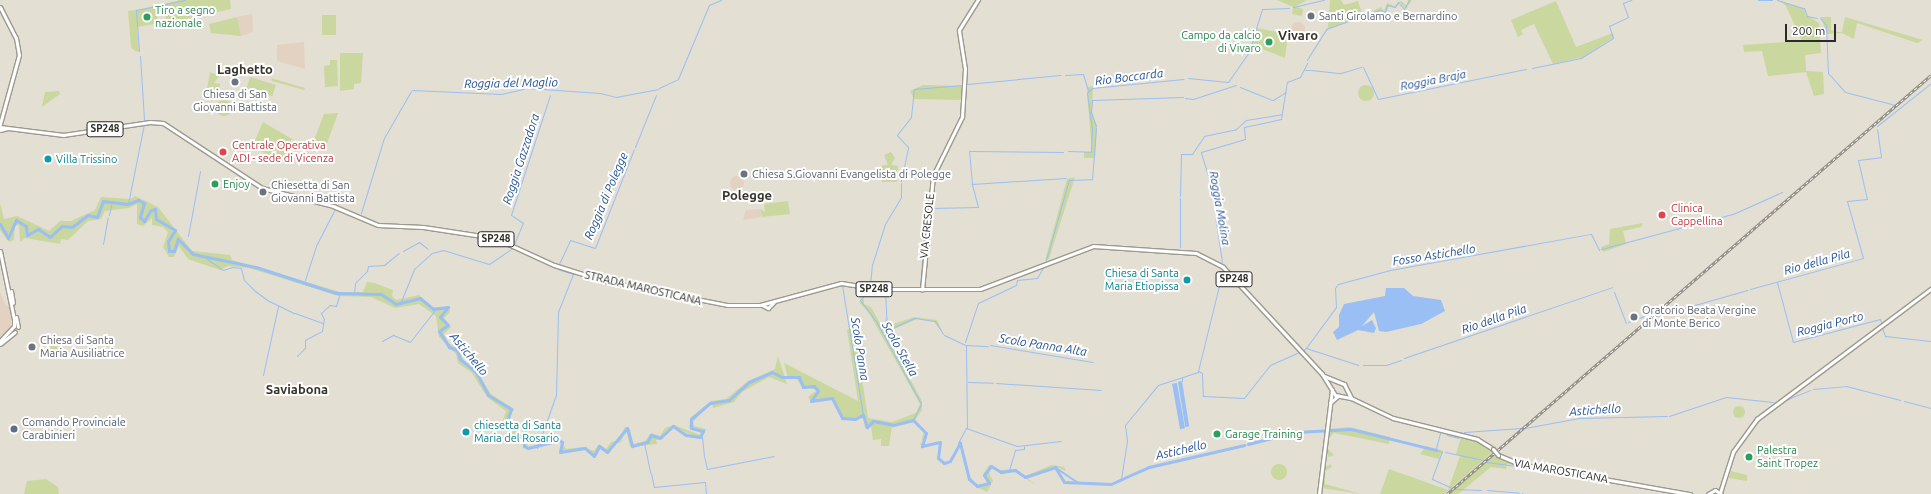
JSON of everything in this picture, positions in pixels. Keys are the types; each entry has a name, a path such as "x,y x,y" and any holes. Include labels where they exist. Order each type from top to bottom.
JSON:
{"main road":[{"name":"VIA CRESOLE","path":"922,290 933,176 962,117 965,69 958,34 978,0"},
{"path":"0,7 19,50 0,125"},
{"path":"1,120 10,127"},
{"name":"STRADA MAROSTICANA","path":"0,125 65,135 146,122 163,123 256,186 333,206 376,225 423,227 489,237 554,265 610,282 711,303 767,305 841,283 878,289 922,290"},
{"name":"STRADA MAROSTICANA","path":"0,130 10,127"},
{"name":"SP248","path":"922,290 979,290 1093,246 1189,252 1208,257 1223,267 1322,374 1332,389 1340,396"},
{"path":"0,251 15,332"},
{"path":"1710,493 1722,479 1745,432 1792,391 1931,289"},
{"path":"15,327 15,332"},
{"path":"0,343 15,327"},
{"path":"0,343 15,332"},
{"name":"SP248","path":"1322,374 1345,385 1351,398"},
{"path":"1319,494 1332,389 1339,382"},
{"path":"1330,403 1346,390"},
{"name":"VIA MAROSTICANA","path":"1340,396 1351,398 1383,415 1477,439 1498,455 1519,464 1690,494"},
{"path":"1710,493 1720,494 1722,479"}],"shaded area":[{"path":"252,14 253,32 241,36 237,17"},
{"path":"1298,22 1303,24 1305,29 1303,34 1298,36 1293,34 1291,29 1293,24"},
{"path":"304,42 305,69 277,61 277,45"},
{"path":"734,176 740,176 744,180 744,186 740,190 734,190 730,186 730,180"},
{"path":"760,209 761,217 743,220 746,210"},
{"path":"0,292 6,306 10,305 13,318 9,329 0,337"}],"green space":[{"path":"180,0 230,0 231,9 167,23 163,4"},
{"path":"1277,0 1307,0 1294,7 1324,0 1297,7 1303,9 1302,16 1292,14 1293,7"},
{"path":"1330,0 1341,0 1344,5 1358,1 1363,16 1381,7 1384,11 1387,3 1394,6 1401,1 1407,6 1408,0 1412,0 1406,9 1400,3 1395,8 1389,6 1386,13 1380,11 1328,29 1306,61 1328,27"},
{"path":"1779,0 1804,9 1806,15 1819,23 1821,53 1805,55 1806,71 1823,72 1824,94 1814,96 1806,72 1768,76 1762,51 1744,52 1743,45 1802,41 1786,6"},
{"path":"1556,1 1576,47 1613,33 1614,37 1584,57 1553,64 1534,24 1521,30 1523,34 1518,37 1511,20"},
{"path":"156,6 163,7 164,12 156,13 158,21 166,22 137,27 139,52 135,51 131,47 128,11"},
{"path":"322,15 336,15 336,35 322,35"},
{"path":"237,17 241,36 211,33 209,24"},
{"path":"1821,17 1831,17 1831,30 1838,32 1842,32 1845,17 1923,40 1917,43 1857,23 1854,39 1842,33 1827,34"},
{"path":"1257,28 1288,34 1285,58 1252,45"},
{"path":"340,53 363,53 361,83 354,84 354,89 340,91"},
{"path":"330,60 337,60 338,86 325,87 324,66 330,65"},
{"path":"210,72 219,76 214,83 220,84 219,91 207,89"},
{"path":"250,77 276,85 272,96 246,88"},
{"path":"271,78 305,88 304,90 272,81"},
{"path":"923,85 963,86 962,100 914,99 910,91"},
{"path":"1366,85 1372,87 1374,93 1372,99 1366,101 1360,99 1358,93 1360,87"},
{"path":"1093,86 1092,112 1097,127 1095,158 1084,158 1084,152 1092,152 1087,92 1088,87"},
{"path":"59,91 60,94 42,107 45,92"},
{"path":"224,100 230,102 232,108 230,114 224,116 218,114 216,108 218,102"},
{"path":"338,113 325,149 312,146 324,114"},
{"path":"263,122 292,139 282,161 252,147"},
{"path":"891,152 895,158 891,165 898,166 897,182 882,182 882,165 888,165 884,155"},
{"path":"1075,177 1049,259 1045,261 1067,179"},
{"path":"277,178 302,187 302,190 275,185"},
{"path":"135,196 158,207 192,251 230,255 232,260 340,292 363,292 367,282 393,290 392,296 396,300 419,295 432,307 449,307 450,312 444,318 451,327 444,334 449,343 460,350 464,361 476,370 491,394 514,409 509,419 518,425 518,434 525,436 528,447 559,438 566,449 583,447 594,451 599,444 606,449 611,442 617,441 625,427 630,429 633,444 645,441 651,433 660,436 665,428 674,425 700,435 701,433 689,428 690,418 711,401 726,399 748,381 775,369 778,356 787,384 769,377 742,392 734,402 713,408 712,404 709,405 693,422 694,426 706,429 701,439 673,427 665,432 663,439 656,440 657,444 630,447 626,429 621,442 613,445 610,453 600,449 595,457 584,450 560,453 561,442 527,449 523,448 522,439 512,436 513,427 502,423 506,411 487,397 472,373 458,363 456,354 439,337 436,316 419,304 395,308 371,297 338,296 249,268 228,266 220,270 188,259 179,246 174,257 169,257 163,247 168,232 163,227 152,225 152,218 143,226 137,224 137,204 129,208 105,211 101,219 88,221 68,240 61,239 60,244 25,238 20,242 19,225 15,226 14,240 9,242 0,230 0,203 4,219 17,216 49,231 60,221 71,221 95,210 101,197 130,199"},
{"path":"788,201 790,214 762,217 760,209 765,212 764,204"},
{"path":"1643,223 1641,227 1623,231 1626,244 1603,252 1601,247 1609,244 1610,229"},
{"path":"864,298 864,304 871,307 883,329 886,317 888,326 914,317 937,320 943,333 934,322 917,319 885,333 922,401 922,410 915,420 927,433 921,442 925,447 920,445 924,432 911,420 892,426 889,446 881,446 881,439 873,440 871,427 865,428 863,417 843,419 832,399 811,401 808,397 817,390 802,387 796,378 788,378 784,363 858,401 847,330 850,328 855,333 868,418 892,422 916,413 920,404 869,313 859,302"},
{"path":"52,345 57,347 59,352 57,357 52,359 47,357 45,352 47,347"},
{"path":"1737,406 1741,406 1745,412 1741,418 1737,418 1733,414 1733,410"},
{"path":"1349,427 1390,437 1389,444 1334,433 1329,438 1328,449 1334,455 1329,457 1326,453 1329,429"},
{"path":"1462,434 1482,440 1495,450 1444,494 1380,494 1389,469 1448,490 1460,456 1456,454"},
{"path":"1426,446 1442,450 1439,459 1420,454"},
{"path":"1497,452 1512,460 1535,465 1534,469 1507,464 1506,469 1491,467 1458,494 1447,494"},
{"path":"1279,464 1285,466 1287,472 1285,478 1279,480 1273,478 1271,472 1273,466"},
{"path":"1331,464 1332,467 1325,471 1325,484 1361,494 1322,488 1324,468"},
{"path":"989,465 999,470 1015,469 1025,476 1052,465 1064,467 1066,471 1056,467 1027,478 1036,485 1015,472 1000,473 991,467 989,473 993,481 987,492 975,486 969,480 970,477 977,485 987,483 984,473"},
{"path":"1731,471 1747,475 1747,481 1729,478"},
{"path":"46,479 58,487 59,494 24,494 27,481"}],"water":[{"path":"1386,288 1404,288 1413,296 1441,300 1445,311 1421,324 1386,332 1379,331 1374,312 1362,326 1372,320 1376,328 1374,333 1358,330 1337,340 1333,332 1339,327 1339,315 1344,304 1385,296"},
{"path":"1182,381 1189,426 1185,427 1178,382"},
{"path":"1177,383 1185,428 1180,429 1172,384"}],"waterway":[{"path":"139,51 136,10 185,0"},
{"name":"Roggia del Maglio","path":"659,88 678,79 709,5 721,0"},
{"name":"Rio Boccarda","path":"1293,7 1324,0"},
{"name":"Roggia Molina","path":"1307,60 1326,29 1380,10 1385,12 1387,5 1395,7 1398,2 1404,9 1409,0"},
{"name":"Roggia Braja","path":"1532,68 1581,58 1613,38 1609,26 1628,17 1623,3 1631,0"},
{"name":"Roggia Braja","path":"1758,0 1772,0"},
{"name":"Roggia Braja","path":"1777,0 1804,8 1807,16 1817,18"},
{"name":"Rio Boccarda","path":"1188,78 1228,82 1249,52 1262,9 1289,8"},
{"name":"Roggia Braja","path":"1820,18 1826,25 1828,73 1845,92 1895,105"},
{"path":"140,56 144,120"},
{"name":"Roggia Molina","path":"1222,262 1210,182 1201,152 1245,139 1244,127 1281,119 1287,82 1300,77 1307,63"},
{"name":"Roggia Braja","path":"1311,70 1341,73 1361,67"},
{"name":"Roggia Braja","path":"1363,67 1378,99 1526,69"},
{"name":"Roggia Molina","path":"1305,70 1310,70"},
{"name":"Scolo Stella","path":"1065,75 1083,74 1088,90"},
{"name":"Scolo Stella","path":"967,84 1061,75"},
{"name":"Rio Boccarda","path":"1068,151 1091,152 1092,129 1087,93 1092,88 1184,79"},
{"name":"Rio della Pila","path":"1877,126 1931,83"},
{"name":"Scolo Stella","path":"901,181 908,147 897,135 911,117 914,89 963,85"},
{"path":"1185,98 1193,99 1236,85"},
{"path":"1240,87 1273,100 1286,92"},
{"name":"Roggia del Maglio","path":"412,90 501,94 528,88 600,93 616,97 658,89"},
{"name":"Roggia del Maglio","path":"361,213 384,138 411,91"},
{"name":"Roggia Gazzadora","path":"514,244 523,223 511,215 550,95"},
{"name":"Roggia di Polegge","path":"635,147 656,95"},
{"path":"1096,126 1091,112 1092,100 1183,97"},
{"path":"1180,196 1181,154 1192,154 1204,136 1236,129 1246,120 1282,114"},
{"path":"128,204 144,124"},
{"path":"1046,260 1069,180 1092,179 1096,128"},
{"name":"Rio della Pila","path":"1750,289 1863,258 1847,201 1867,199 1858,160 1881,157 1877,129"},
{"name":"Roggia di Polegge","path":"559,264 570,240 595,248 634,149"},
{"name":"Rio Boccarda","path":"972,184 969,151 1063,152"},
{"path":"188,236 200,171"},
{"name":"Roggia Molina","path":"930,215 932,208 978,207 972,184 1066,178"},
{"name":"Scolo Stella","path":"870,286 872,265 885,224 901,197 901,183"},
{"name":"Fosso Astichello","path":"1601,249 1733,214 1782,192"},
{"path":"1180,198 1180,247"},
{"name":"Astichello","path":"0,224 8,238 16,220 26,226 27,235 38,229 50,237 62,226 72,227 88,215 97,217 103,201 128,204 138,200 144,203 140,217 144,221 151,210 155,209 156,219 175,230 168,241 169,251 174,251 178,239 193,254 256,267 336,293 381,294 396,304 420,298 433,309 448,307 440,317 448,325 439,331 449,347 457,350 460,359 476,372 488,395 511,409 507,421 516,425 516,436 525,437 524,446 528,448 559,440 562,442 560,452 585,448 594,456 599,446 607,452 627,428 632,446 647,442 651,435 660,438 673,426 686,435 700,437 703,431 691,428 691,419 710,403 729,400 749,382 772,372 782,377 799,377 803,387 814,386 818,391 811,401 832,398 842,418 855,419 863,415 867,427 873,421 893,425 913,420 926,433 922,446 940,442 938,458 944,463 950,461 960,443 969,479 977,486 989,483 984,475 991,466 1001,472 1015,470 1025,477 1055,467 1064,482 1111,484 1122,479"},
{"path":"109,215 112,201"},
{"name":"Roggia del Maglio","path":"305,280 317,244 335,209"},
{"path":"103,244 108,217"},
{"name":"Roggia Molina","path":"920,286 925,226"},
{"name":"Fosso Astichello","path":"1306,348 1336,307 1335,288 1338,284 1390,270 1591,234 1599,250"},
{"name":"Roggia Gazzadora","path":"403,251 419,242 428,249"},
{"name":"Roggia Gazzadora","path":"400,304 414,269 432,253 443,250 489,264 513,248"},
{"name":"Roggia Gazzadora","path":"354,293 355,283 367,271 368,266 384,265 399,253"},
{"path":"207,259 223,270 232,267 241,268 244,280 255,291 269,301 294,313"},
{"path":"965,342 978,303 1016,285 1017,280 1037,278 1044,266"},
{"name":"Roggia Molina","path":"1198,371 1223,269 1220,267"},
{"name":"Roggia di Polegge","path":"537,448 556,395 558,312 573,274 558,269"},
{"name":"Roggia Porto","path":"1777,282 1793,342 1880,319 1881,322"},
{"name":"Scolo Panna","path":"842,285 863,415"},
{"name":"Rio della Pila","path":"1404,358 1612,287"},
{"name":"Scolo Stella","path":"869,290 860,300 876,321 921,404 913,420"},
{"name":"Rio della Pila","path":"1656,316 1747,290"},
{"name":"Roggia Molina","path":"885,291 887,328"},
{"name":"Rio della Pila","path":"1614,292 1626,323"},
{"path":"297,356 305,348 305,340 322,331 324,319 321,313 330,305 336,306 340,293"},
{"path":"263,375 278,306"},
{"path":"382,341 393,335 410,342 435,310"},
{"path":"295,313 322,323"},
{"name":"Rio della Pila","path":"1628,322 1653,313"},
{"path":"883,332 915,318 935,321 943,334"},
{"name":"Roggia Porto","path":"1882,328 1885,336 1931,341"},
{"path":"944,335 965,345"},
{"path":"967,428 966,345 988,346"},
{"name":"Scolo Panna Alta","path":"990,345 1093,362"},
{"name":"Rio della Pila","path":"1302,351 1306,348 1358,365"},
{"name":"Fosso Astichello","path":"1198,371 1202,373 1203,396 1244,398 1270,365 1299,352"},
{"name":"Rio della Pila","path":"1363,365 1386,365 1401,360"},
{"name":"Roggia Molina","path":"1121,479 1127,440 1125,425 1158,385 1198,372"},
{"path":"968,382 993,383"},
{"path":"996,383 1101,390"},
{"name":"Astichello","path":"1813,389 1846,386 1900,400"},
{"name":"Astichello","path":"1783,401 1810,390"},
{"name":"Astichello","path":"1669,416 1726,397 1773,402"},
{"name":"Astichello","path":"1904,401 1931,408"},
{"name":"Astichello","path":"1525,428 1579,418 1667,416"},
{"path":"958,443 966,428 1017,446 1061,441"},
{"name":"Astichello","path":"1464,432 1522,428"},
{"name":"Astichello","path":"1296,432 1351,429 1436,450"},
{"name":"Astichello","path":"1248,444 1292,433"},
{"name":"Astichello","path":"1436,448 1440,433"},
{"name":"Astichello","path":"1447,435 1459,438"},
{"path":"702,437 704,455"},
{"path":"644,443 650,472"},
{"name":"Astichello","path":"1124,478 1149,467 1244,445"},
{"path":"1009,470 1015,450 1024,449 1024,446"},
{"name":"Astichello","path":"1436,450 1442,452"},
{"path":"1442,451 1432,479 1452,488"},
{"path":"1445,452 1483,460"},
{"path":"704,456 707,469 774,456"},
{"path":"1486,462 1538,469"},
{"path":"1056,468 1077,482"},
{"path":"1543,470 1557,472"},
{"path":"651,473 654,487 705,482 706,494"},
{"path":"1454,489 1481,490"},
{"path":"1487,490 1519,493"}],"railway":[{"path":"1447,494 1931,75"}],"place":[{"name":"Santi Girolamo e Bernardino","path":"1311,16"},
{"name":"Tiro a segno nazionale","path":"147,17"},
{"name":"Campo da calcio di Vivaro","path":"1269,42"},
{"name":"Chiesa di San Giovanni Battista","path":"235,82"},
{"name":"Centrale Operativa ADI - sede di Vicenza","path":"223,152"},
{"name":"Villa Trissino","path":"48,159"},
{"name":"Chiesa S.Giovanni Evangelista di Polegge","path":"744,174"},
{"name":"Enjoy","path":"215,184"},
{"name":"Chiesetta di San Giovanni Battista","path":"263,192"},
{"name":"Clinica Cappellina","path":"1662,215"},
{"name":"Chiesa di Santa Maria Etiopissa","path":"1187,280"},
{"name":"Oratorio Beata Vergine di Monte Berico","path":"1634,317"},
{"name":"Chiesa di Santa Maria Ausiliatrice","path":"32,347"},
{"name":"Comando Provinciale Carabinieri","path":"14,429"},
{"name":"chiesetta di Santa Maria del Rosario","path":"466,432"},
{"name":"Garage Training","path":"1217,434"},
{"name":"Palestra Saint Tropez","path":"1749,457"}],"district":[{"name":"Vivaro","path":"1298,35"},
{"name":"Laghetto","path":"245,69"},
{"name":"Polegge","path":"747,195"},
{"name":"Saviabona","path":"297,389"}]}
